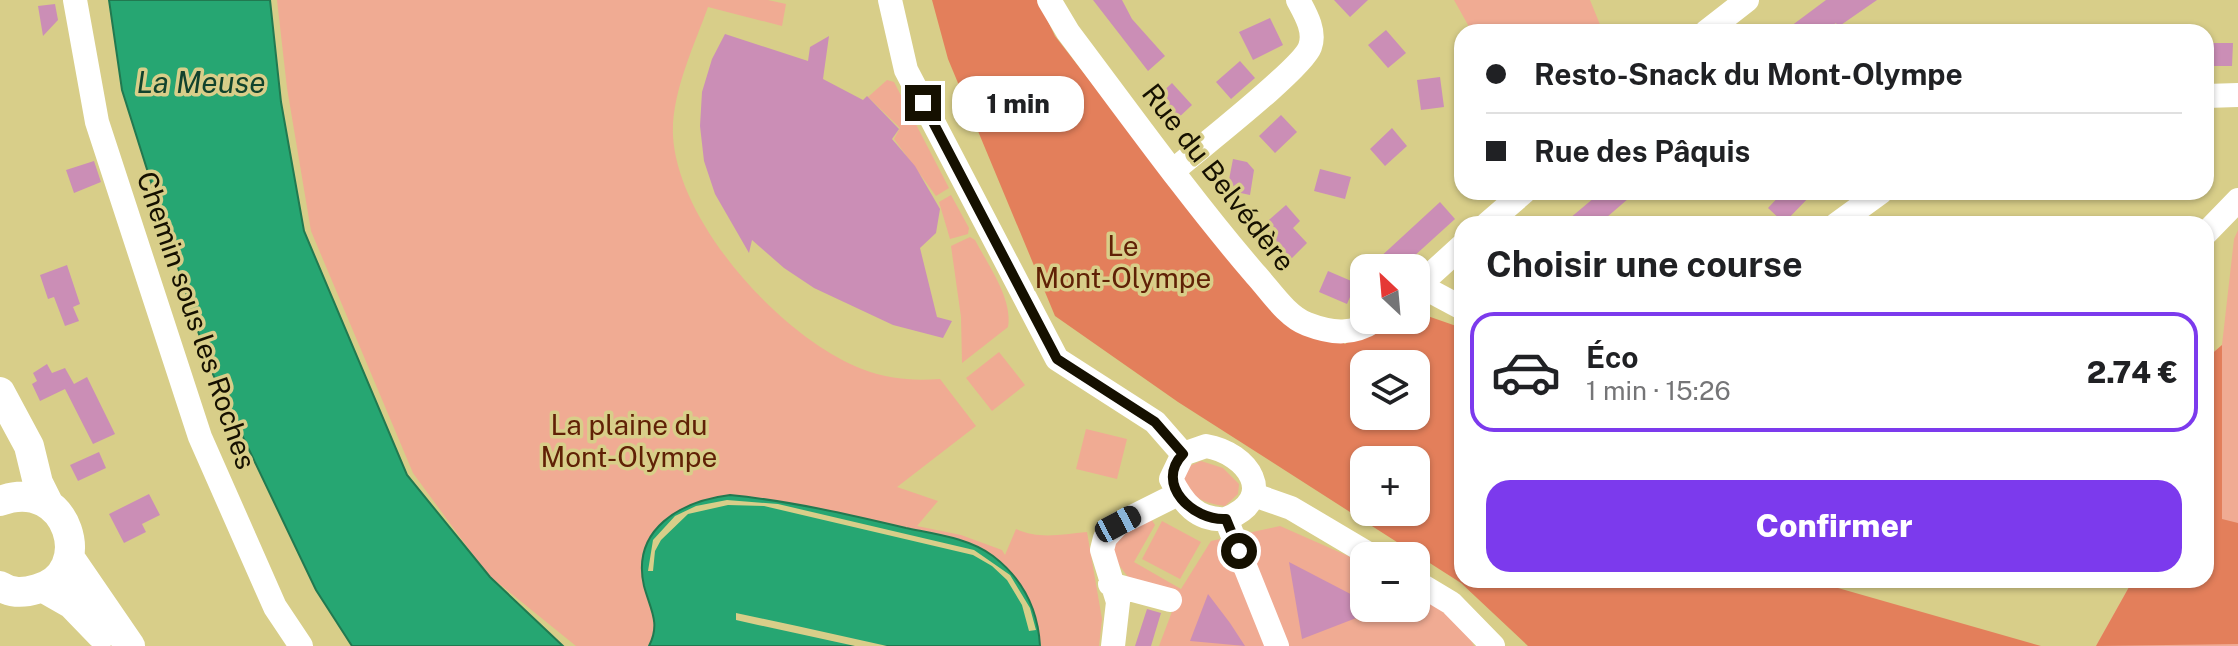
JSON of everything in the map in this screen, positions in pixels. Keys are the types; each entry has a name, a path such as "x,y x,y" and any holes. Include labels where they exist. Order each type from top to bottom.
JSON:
{"main road":[{"path":"3,398 23,469 6,499"},
{"path":"3,398 29,446 38,483 48,503 67,526 69,557 130,646"},
{"path":"6,499 33,497 48,503"},
{"path":"0,586 23,593 44,588 59,576 69,557"},
{"path":"44,588 72,604 110,646"}],"street":[{"name":"Chemin sous les Roches","path":"75,0 97,122 200,437 275,607 301,646"},
{"path":"890,0 906,70 1057,359 1155,422 1183,454"},
{"name":"Rue du Belvédère","path":"1049,0 1068,32 1173,171 1284,307 1305,324 1350,333"},
{"path":"1173,171 1293,68 1310,47 1312,28 1298,0"},
{"path":"1716,24 1747,0"},
{"path":"2214,96 2238,95"},
{"path":"1496,216 1515,200"},
{"path":"1848,216 1870,200"},
{"path":"2214,225 2238,200"},
{"path":"1430,274 1454,253"},
{"path":"1430,292 1454,304"},
{"path":"1206,446 1233,455 1252,476 1254,495 1243,510 1226,519 1197,514 1178,494 1171,479 1173,468 1183,454 1206,446"},
{"path":"1113,646 1118,602 1102,550 1105,538 1118,524 1178,494"},
{"path":"1254,495 1291,508 1350,543"},
{"path":"1226,519 1277,646"},
{"path":"1110,584 1170,600"},
{"path":"1430,590 1451,603 1493,646"}],"green space":[{"name":"La plaine du Mont-Olympe","path":"277,0 768,0 786,4 782,26 708,7 684,70 673,120 679,170 694,205 714,240 740,274 800,332 831,354 862,369 900,378 940,379 976,426 897,487 938,501 917,526 961,535 1002,550 1005,555 1016,529 1042,535 1087,532 1102,619 1099,646 576,646 487,574 413,473 311,231 287,88"},
{"name":"Le Mont-Olympe","path":"932,0 1038,0 1055,36 1215,242 1345,344 1360,334 1430,334 1430,317 1454,325 1454,579 1430,563 1430,542 1397,542 1372,526 1430,526 1430,446 1350,446 1350,512 1178,402 1055,316 948,59"},
{"path":"1454,0 1590,0 1600,24 1468,24"},
{"path":"887,80 894,82 949,188 936,196 894,139 900,128 868,97"},
{"path":"951,195 969,228 968,234 950,239 939,202"},
{"path":"2238,230 2238,646 2096,646 2129,588 2214,588 2214,352 2222,345 2234,239"},
{"path":"970,237 975,240 992,271 1009,316 1008,327 962,363 961,317 951,246"},
{"path":"2222,345 2222,519 2238,523 2238,644 2096,646 2129,588 2214,588 2214,352"},
{"path":"999,352 1025,385 992,411 966,378"},
{"path":"1086,429 1127,439 1117,479 1076,469"},
{"path":"1201,461 1223,468 1239,484 1238,494 1225,506 1202,500 1185,485 1185,468"},
{"path":"1148,514 1155,525 1134,562 1181,589 1211,541 1280,526 1350,557 1350,622 1430,622 1430,602 1466,630 1474,646 1159,646 1176,601 1128,577 1113,557 1115,532"},
{"path":"1162,521 1201,542 1180,579 1142,559"},
{"name":"Le Mont-Olympe","path":"1466,588 1838,588 2041,646 1528,646"}],"water":[{"name":"La Meuse","path":"109,0 270,0 281,102 304,231 407,475 490,577 563,646 352,646 316,590 209,366 122,90"},
{"path":"730,495 818,508 940,535 984,550 1004,565 1021,585 1032,607 1040,646 649,646 654,623 642,566 645,549 653,534 678,511 712,498"}],"pier":[{"path":"727,500 778,504 974,550 1010,575 1030,608 1036,630 1029,631 1022,605 1007,580 973,555 764,506 728,505 688,514 661,540 655,551 653,571 648,571 653,540 675,516 696,506"},
{"path":"736,613 887,646 855,646 758,625 736,620"}],"building":[{"path":"1093,0 1122,0 1132,19 1165,56 1148,71"},
{"path":"1334,0 1368,0 1350,17"},
{"path":"1826,0 1877,0 1842,24 1794,24"},
{"path":"55,4 58,20 43,36 38,6"},
{"path":"1270,18 1283,45 1253,60 1239,32"},
{"path":"1386,30 1406,53 1388,68 1368,45"},
{"path":"725,34 808,61 810,47 829,36 823,79 863,100 867,96 899,129 892,139 915,166 940,209 936,233 920,248 937,317 952,321 943,338 893,325 814,288 784,268 752,240 749,253 715,194 704,161 700,126 702,92 712,59"},
{"path":"2214,43 2233,43 2232,66 2214,66"},
{"path":"1240,61 1255,78 1231,99 1216,82"},
{"path":"1440,77 1444,107 1421,110 1417,80"},
{"path":"1172,83 1192,105 1175,121 1155,99"},
{"path":"1281,115 1297,132 1275,153 1259,136"},
{"path":"1392,128 1407,146 1385,166 1370,149"},
{"path":"1233,159 1247,162 1254,170 1250,195 1227,190"},
{"path":"94,161 101,182 74,193 66,170"},
{"path":"1320,169 1351,177 1345,199 1314,191"},
{"path":"1592,200 1627,200 1608,216 1572,216"},
{"path":"1776,200 1806,200 1791,216 1777,216 1768,208"},
{"path":"1440,202 1454,220 1416,254 1384,254"},
{"path":"1286,205 1300,221 1293,228 1307,243 1291,259 1261,227"},
{"path":"67,265 80,304 73,307 79,321 65,326 54,297 48,299 40,275"},
{"path":"1328,271 1350,280 1347,304 1319,292"},
{"path":"47,364 52,373 65,368 74,384 87,377 115,434 93,444 65,389 40,401 32,384 37,381 33,373"},
{"path":"99,452 106,468 78,481 70,465"},
{"path":"149,494 160,515 142,524 146,532 124,543 109,514"},
{"path":"1289,562 1350,594 1350,620 1302,639"},
{"path":"1208,594 1230,623 1245,646 1190,641"},
{"path":"1147,609 1161,613 1151,646 1135,646"}],"route":[{"path":"923,103 1057,359 1161,428 1183,454 1173,468 1171,479 1182,500 1197,514 1216,520 1226,519 1239,551"}]}
